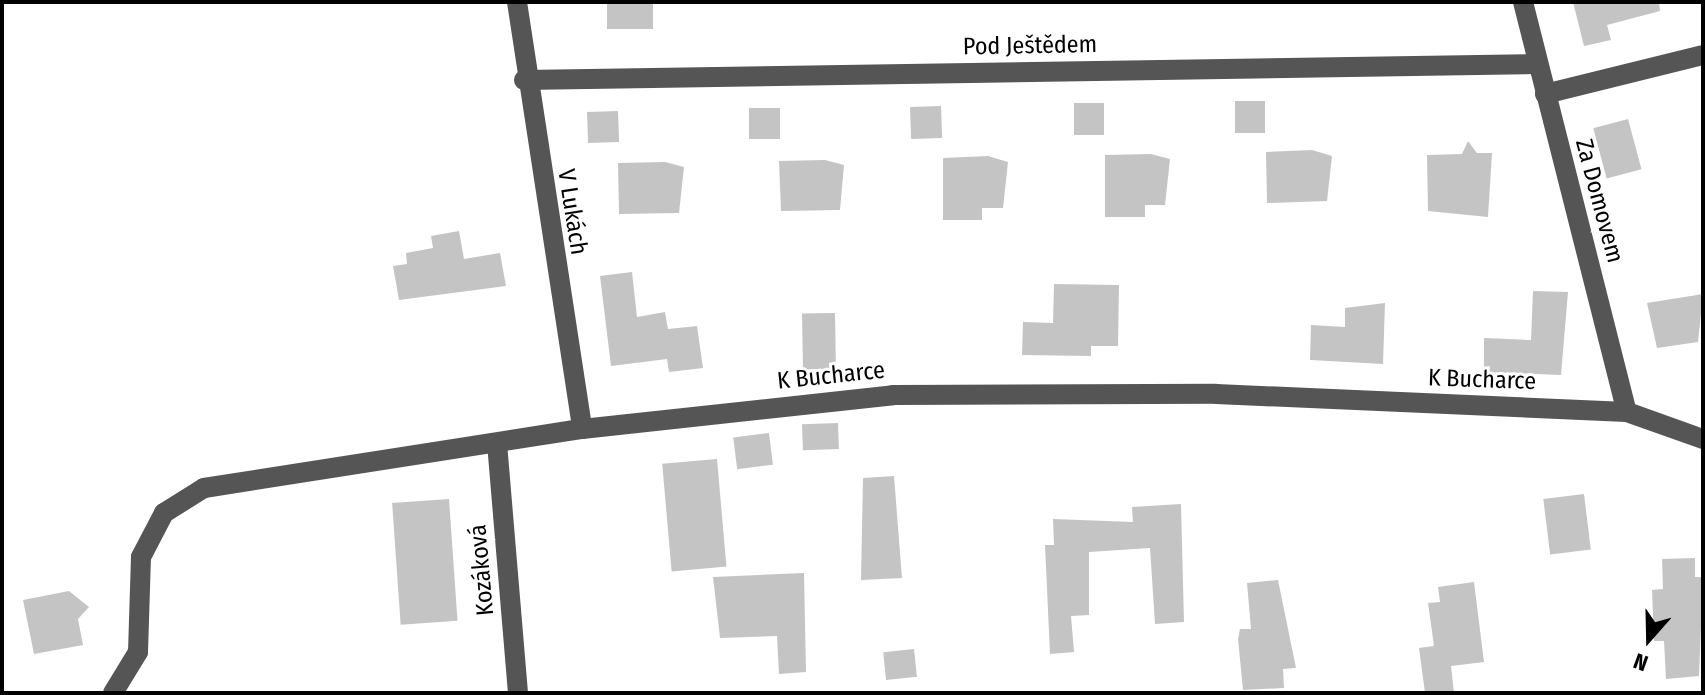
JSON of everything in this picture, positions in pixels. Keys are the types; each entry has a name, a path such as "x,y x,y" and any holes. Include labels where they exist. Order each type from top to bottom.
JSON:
{"street":[{"name":"V Lukách","path":"517,2 524,80 582,429"},
{"name":"Za Domovem","path":"1523,2 1627,412"},
{"path":"1545,94 1703,55"},
{"name":"Pod Ještědem","path":"524,80 1537,64"},
{"name":"K Bucharce","path":"113,693 138,652 141,557 164,513 204,488 582,429 893,395 1216,394 1627,412 1703,439"},
{"name":"Kozáková","path":"497,443 518,693"}],"building":[{"path":"607,2 653,2 653,29 607,29"},
{"path":"1573,2 1659,2 1660,11 1607,25 1611,40 1584,46"},
{"path":"1235,101 1265,101 1265,133 1235,133"},
{"path":"1074,103 1104,103 1104,135 1074,135"},
{"path":"941,106 942,138 911,139 910,107"},
{"path":"749,108 780,108 780,139 749,139"},
{"path":"618,111 619,142 588,143 587,112"},
{"path":"1628,119 1641,169 1607,179 1593,128"},
{"path":"1468,141 1477,153 1492,153 1488,217 1428,211 1427,155 1462,154"},
{"path":"1312,150 1332,156 1327,201 1267,203 1266,152"},
{"path":"1151,154 1170,159 1165,205 1145,205 1145,217 1105,217 1105,155"},
{"path":"988,156 1008,162 1003,208 982,208 982,220 943,220 943,158"},
{"path":"825,160 844,165 840,210 781,211 779,161"},
{"path":"665,162 684,167 679,213 619,214 618,163"},
{"path":"459,231 464,259 500,253 506,286 399,300 393,266 407,264 406,253 433,248 431,236"},
{"path":"632,272 637,317 665,312 668,329 697,326 703,368 669,372 667,359 611,366 600,276"},
{"path":"1054,284 1119,285 1118,346 1091,346 1091,356 1022,355 1023,322 1053,323"},
{"path":"1533,291 1568,292 1561,375 1484,372 1484,338 1531,340"},
{"path":"1703,294 1698,342 1657,348 1647,303"},
{"path":"1385,303 1383,364 1310,360 1311,325 1345,327 1345,308"},
{"path":"835,313 836,369 803,370 802,314"},
{"path":"838,423 839,449 803,450 802,424"},
{"path":"769,433 773,465 737,469 733,437"},
{"path":"717,459 726,567 672,571 662,464"},
{"path":"894,476 902,578 861,580 863,478"},
{"path":"1584,494 1591,550 1550,555 1543,499"},
{"path":"449,499 458,621 401,625 392,503"},
{"path":"1181,504 1184,622 1155,624 1150,548 1089,552 1089,615 1071,616 1074,652 1050,654 1045,545 1054,545 1053,519 1133,522 1132,507"},
{"path":"1695,558 1695,577 1703,577 1699,676 1666,679 1664,641 1654,641 1652,590 1663,589 1662,559"},
{"path":"804,573 806,672 779,674 777,636 720,638 713,577"},
{"path":"1278,580 1296,668 1283,669 1284,688 1243,690 1238,639 1240,629 1251,629 1247,583"},
{"path":"1474,582 1484,662 1451,666 1454,693 1425,693 1419,648 1434,646 1428,603 1440,602 1438,587"},
{"path":"69,591 89,607 78,619 83,645 34,654 23,600"},
{"path":"914,649 917,677 886,680 883,652"}]}
